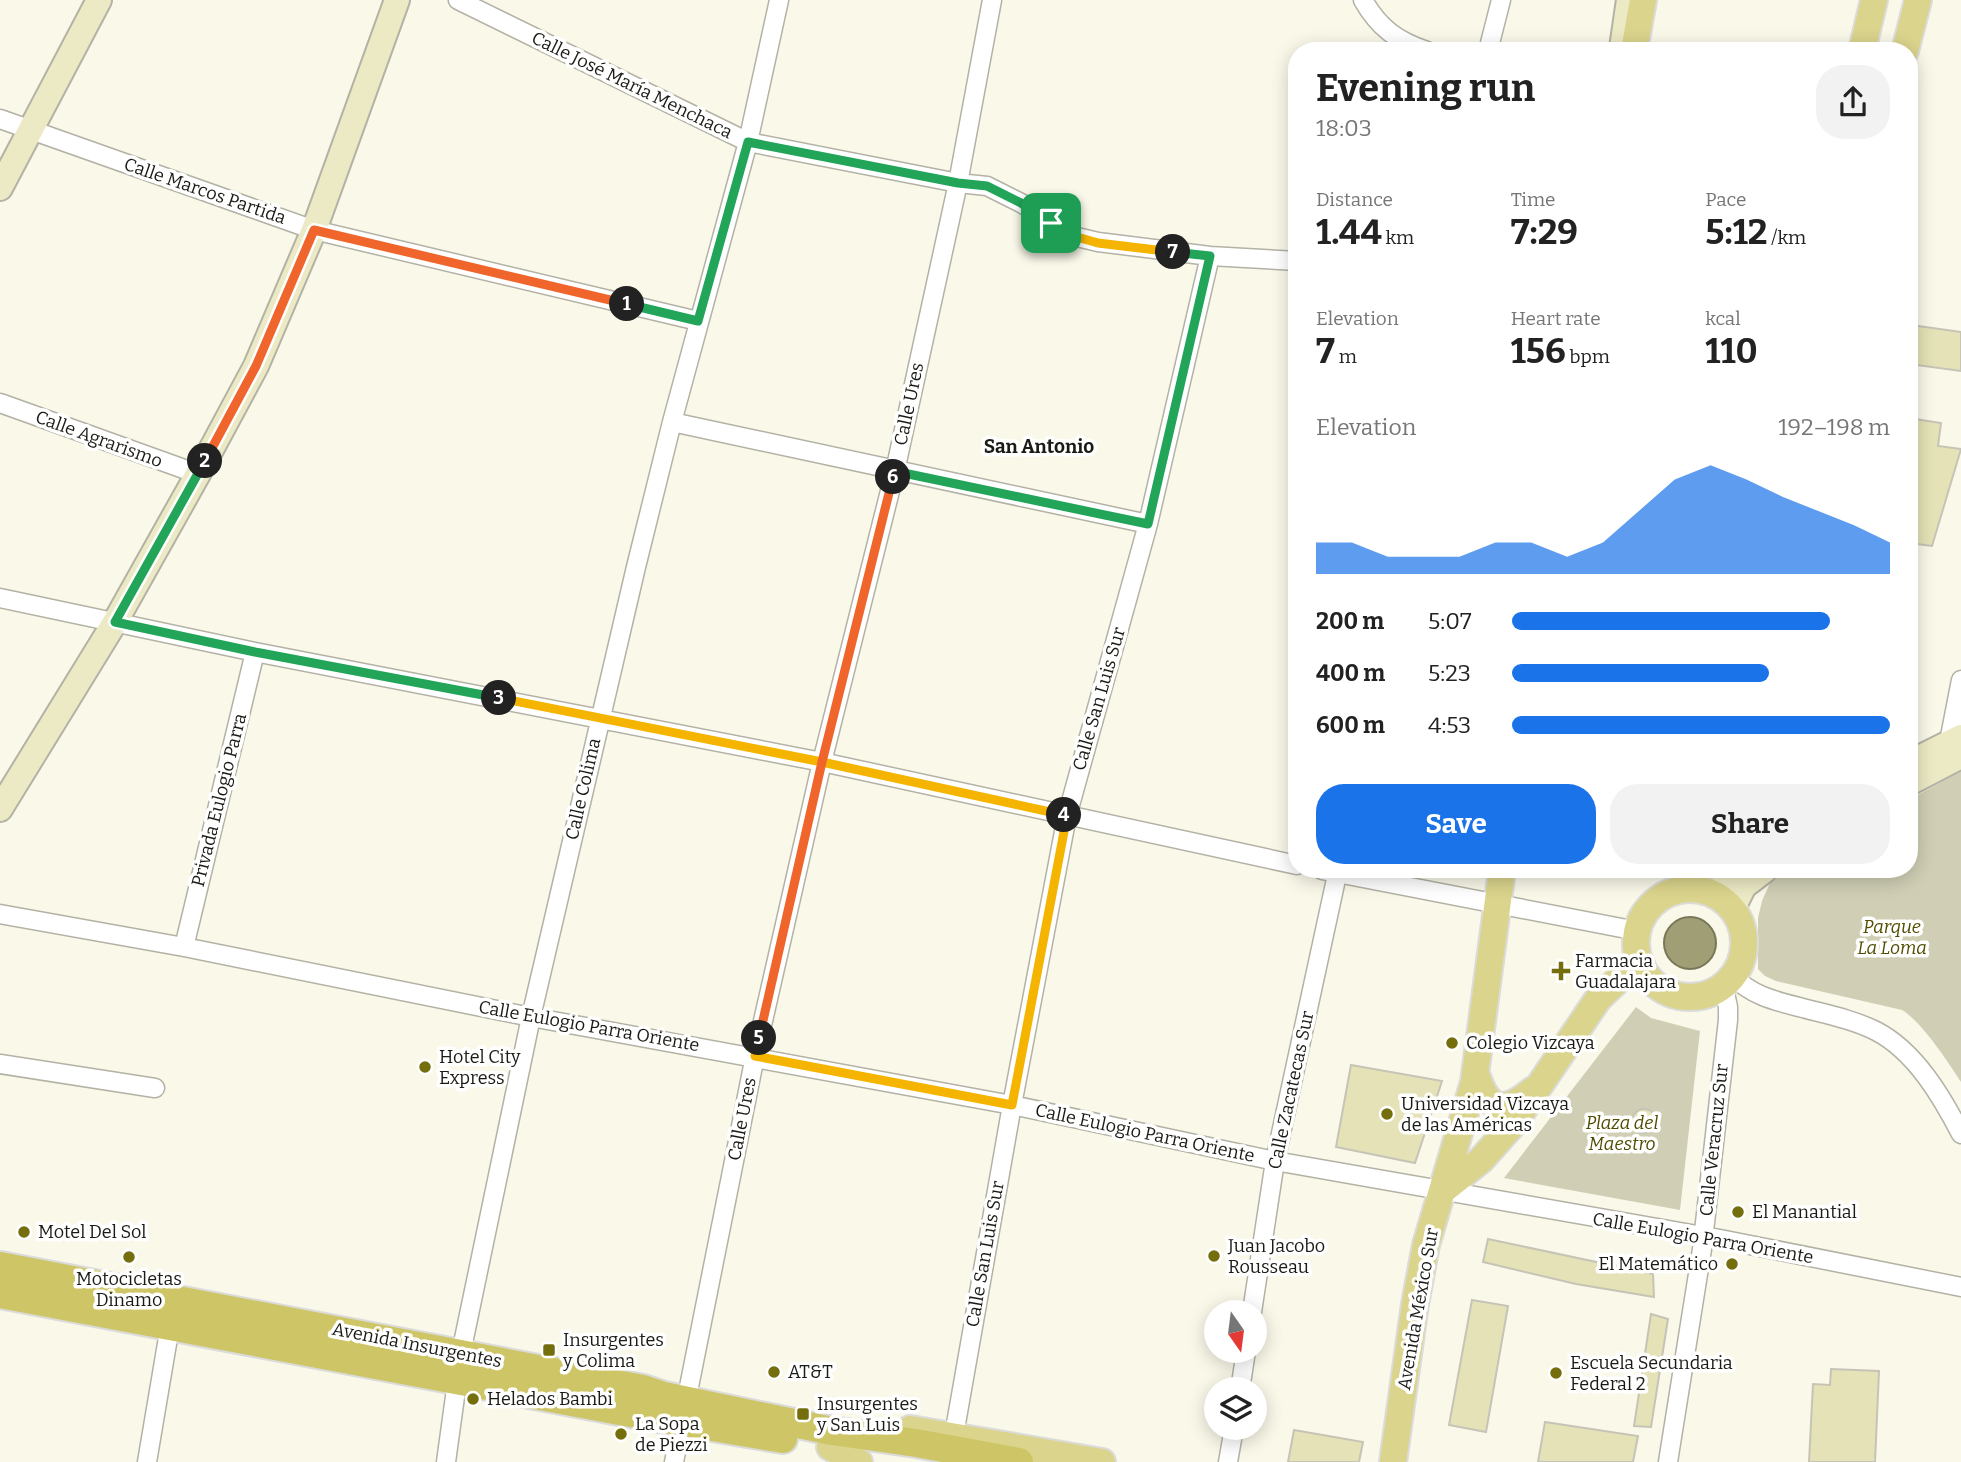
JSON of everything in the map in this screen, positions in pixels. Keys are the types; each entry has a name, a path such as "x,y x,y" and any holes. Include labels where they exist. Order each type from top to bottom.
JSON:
{"highway":[{"name":"Avenida Insurgentes","path":"0,1266 643,1389 685,1411"},
{"name":"Avenida Insurgentes","path":"0,1294 457,1381 685,1411 831,1439 917,1462"},
{"name":"Avenida Insurgentes","path":"831,1439 916,1443 1019,1462"}],"main road":[{"path":"0,188 99,0"},
{"path":"0,809 115,622 256,366 314,230 397,0"},
{"path":"1622,42 1629,0"},
{"path":"1636,42 1643,0"},
{"path":"1647,42 1654,0"},
{"path":"1854,42 1858,0"},
{"path":"1864,42 1874,0"},
{"path":"1905,42 1909,0"},
{"path":"1906,42 1918,0"},
{"path":"1918,760 1954,749"},
{"path":"1918,776 1954,749"},
{"name":"Avenida México Sur","path":"1393,1462 1426,1244 1476,1074 1501,878"},
{"path":"1707,888 1723,878"},
{"path":"1707,888 1742,931 1744,948 1739,966 1728,980 1713,992 1695,997 1676,995 1659,988 1646,975 1641,964 1635,942 1647,910 1660,898 1676,891 1707,888 1744,886 1754,878"},
{"path":"1442,1191 1481,1160 1514,1123 1598,999 1621,977 1641,964"},
{"path":"1476,1074 1487,1100 1501,1106 1524,1097 1542,1082"},
{"name":"Avenida Insurgentes","path":"859,1462 831,1439 852,1426 893,1426 1102,1462"}],"street":[{"name":"Calle José María Menchaca","path":"458,0 748,142 958,183 987,186 1077,237 1098,243 1210,256 1288,260"},
{"name":"Calle Colima","path":"446,1462 461,1353 531,1017 600,717 672,422 748,142 779,0"},
{"name":"Calle Ures","path":"674,1462 755,1056 822,762 894,471 958,183 992,0"},
{"path":"1363,0 1372,16 1401,42"},
{"path":"1490,42 1501,0"},
{"name":"Calle Marcos Partida","path":"0,120 314,230 698,321"},
{"name":"Calle San Luis Sur","path":"954,1435 1012,1105 1067,816 1148,524 1210,256"},
{"name":"Calle Agrarismo","path":"0,403 198,474"},
{"path":"672,422 1148,524"},
{"path":"0,598 255,652 822,762 1288,862"},
{"name":"Privada Eulogio Parra","path":"184,947 255,652"},
{"path":"1954,749 1961,680"},
{"name":"Calle Zacatecas Sur","path":"1254,1300 1275,1161 1331,878"},
{"path":"1368,878 1637,932"},
{"name":"Calle Eulogio Parra Oriente","path":"0,914 184,947 531,1017 1012,1105 1275,1161 1703,1236 1961,1287"},
{"path":"1728,980 1772,1000 1861,1024 1885,1037 1912,1060 1941,1096 1961,1134"},
{"name":"Calle Veracruz Sur","path":"1668,1462 1703,1236 1728,1020 1728,980"},
{"path":"0,1063 155,1088"},
{"path":"147,1462 170,1326"},
{"path":"1228,1462 1232,1440"}],"green space":[{"name":"Parque La Loma","path":"1961,771 1961,1082 1926,1033 1902,1010 1776,981 1758,969 1758,918 1770,883 1777,878 1918,878 1918,795"},
{"name":"Plaza del Maestro","path":"1636,1007 1651,1018 1700,1031 1680,1210 1504,1178"}],"shaded area":[{"path":"1690,917 1709,924 1716,943 1709,962 1690,969 1671,962 1664,943 1671,924"}],"building":[{"path":"1918,326 1961,332 1961,371 1918,365"},
{"path":"1918,419 1941,423 1938,446 1961,449 1932,546 1918,544"},
{"name":"Universidad Vizcaya de las Américas","path":"1351,1065 1442,1081 1415,1163 1336,1147"},
{"path":"1644,1109 1652,1113 1656,1121 1652,1129 1644,1133 1636,1129 1632,1121 1636,1113"},
{"path":"1488,1239 1653,1274 1654,1297 1576,1284 1483,1262"},
{"path":"1472,1300 1508,1306 1486,1432 1449,1425"},
{"path":"1651,1314 1668,1319 1651,1427 1634,1426"},
{"path":"1831,1369 1879,1371 1875,1462 1809,1462 1813,1384 1830,1385"},
{"path":"1545,1422 1638,1436 1633,1462 1538,1462"},
{"path":"1294,1430 1363,1442 1359,1462 1288,1462"}],"place":[{"name":"Farmacia Guadalajara","path":"1561,971"},
{"name":"Colegio Vizcaya","path":"1452,1043"},
{"name":"Hotel City Express","path":"425,1067"},
{"name":"Universidad Vizcaya de las Américas","path":"1387,1114"},
{"name":"El Manantial","path":"1738,1212"},
{"name":"Motel Del Sol","path":"24,1232"},
{"name":"Juan Jacobo Rousseau","path":"1214,1256"},
{"name":"Motocicletas Dinamo","path":"129,1257"},
{"name":"El Matemático","path":"1732,1264"},
{"name":"Insurgentes y Colima","path":"549,1350"},
{"name":"AT&T","path":"774,1372"},
{"name":"Escuela Secundaria Federal 2","path":"1556,1373"},
{"name":"Helados Bambi","path":"473,1399"},
{"name":"Insurgentes y San Luis","path":"803,1414"},
{"name":"La Sopa de Piezzi","path":"621,1434"}],"district":[{"name":"San Antonio","path":"1039,446"}],"route":[{"path":"1051,223 1021,203 987,186 958,183 748,142 698,321 314,230 256,366 115,622 255,652 822,762 1067,816 1012,1105 755,1056 822,762 894,471 1148,524 1210,256 1098,243 1077,237 1051,223"}]}
